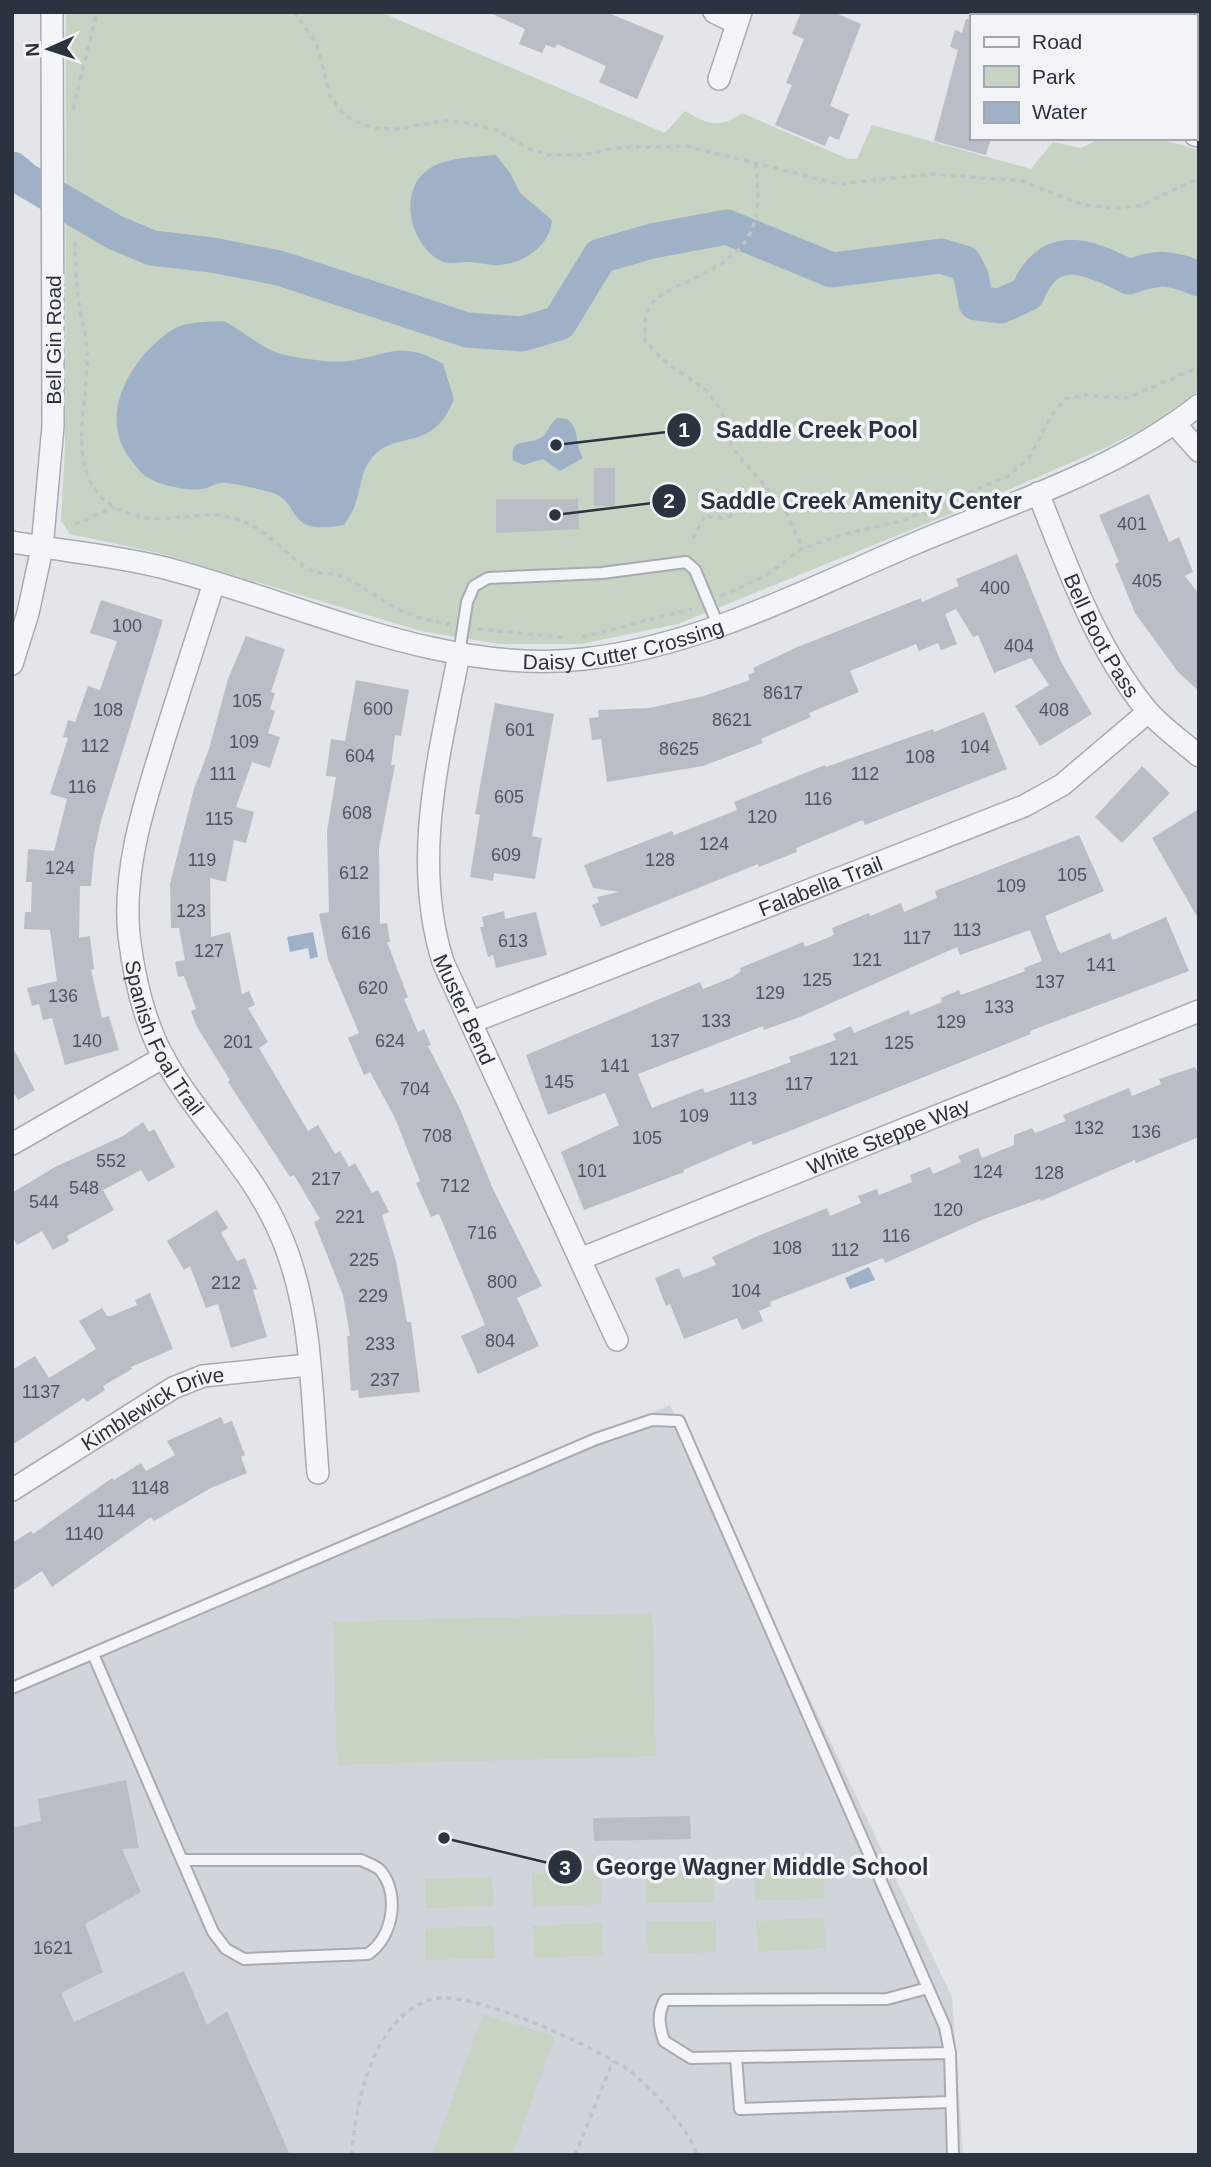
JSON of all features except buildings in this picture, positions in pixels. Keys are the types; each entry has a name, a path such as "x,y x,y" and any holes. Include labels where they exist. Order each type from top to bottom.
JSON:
{"street":[{"name":"Bell Gin Road","path":"12,664 28,613 43,548 54,426 52,12"},
{"path":"714,12 738,18 719,79"},
{"name":"Daisy Cutter Crossing","path":"12,542 93,553 162,568 406,642 458,654 537,661 583,660 686,638 1038,493 1082,474 1175,424 1199,405"},
{"path":"1175,424 1199,451"},
{"name":"Bell Boot Pass","path":"1038,493 1082,606 1148,712 1199,756"},
{"name":"Spanish Foal Trail","path":"214,583 142,809 131,870 129,933 135,976 164,1057 248,1178 277,1226 294,1267 304,1309 318,1473"},
{"name":"Muster Bend","path":"458,654 427,836 426,885 433,930 443,962 617,1340"},
{"name":"Falabella Trail","path":"472,1022 1024,806 1062,785 1148,712"},
{"name":"White Steppe Way","path":"580,1259 1199,1011"},
{"path":"12,1144 164,1057"},
{"name":"Kimblewick Drive","path":"12,1490 173,1388 203,1376 308,1365"}],"lane":[{"path":"458,654 467,602 474,586 488,578 602,573 685,562 695,570 718,625"},
{"path":"12,1688 596,1440 652,1420 679,1421 945,2028 950,2053 953,2155"},
{"path":"93,1654 213,1932 226,1949 244,1959 368,1954 384,1937 391,1921 390,1889 380,1869 362,1860 183,1860"},
{"path":"928,1988 887,1999 666,2000 660,2009 660,2028 664,2041 691,2058 950,2053"},
{"path":"736,2057 740,2109 951,2102"}],"path":[{"path":"71,117 97,12"},
{"path":"295,12 316,42 330,96 345,116 372,128 397,129 442,121 464,122 498,130 527,148 548,155 582,155 615,148 687,146 839,184 933,174 1022,181 1083,205 1113,208 1140,206 1199,177"},
{"path":"755,163 758,211 750,236 720,267 662,293 647,312 645,339 662,359 707,391 721,410 732,449 771,490 784,508 803,548"},
{"path":"74,233 78,296 85,325 87,355 81,453 85,473 93,487 115,507 147,518 209,513 252,525 314,572 341,575 402,614 450,624"},
{"path":"719,597 765,576 803,548 845,534 901,521 1008,476 1029,458 1051,416 1065,399 1083,395 1127,398 1199,367"},
{"path":"693,539 705,515 715,520 727,518 771,490"},
{"path":"75,524 115,507"},
{"path":"475,628 574,639 692,609"},
{"path":"352,2155 363,2086 372,2059 384,2037 401,2016 426,2001 452,1996 484,2005 584,2046 632,2072 690,2136 696,2155"},
{"path":"575,2155 612,2061"}],"shaded area":[{"path":"670,1405 952,1997 963,2155 12,2155 12,1680"}],"green space":[{"path":"66,12 380,12 665,133 685,111 714,123 727,121 742,113 848,159 857,159 872,125 1031,169 1053,142 1081,148 1097,140 1163,140 1199,150 1199,390 1153,423 1107,447 980,502 678,624 581,644 499,644 421,631 162,554 70,534 61,521 65,447"},
{"path":"652,1613 656,1756 337,1765 333,1622"},
{"path":"823,1868 824,1899 755,1900 755,1869"},
{"path":"714,1869 714,1902 646,1903 645,1871"},
{"path":"600,1871 601,1904 533,1907 532,1873"},
{"path":"492,1877 493,1906 426,1908 425,1879"},
{"path":"824,1917 825,1948 758,1952 756,1921"},
{"path":"716,1921 716,1952 648,1954 647,1922"},
{"path":"602,1923 603,1955 534,1958 533,1926"},
{"path":"493,1926 495,1958 426,1960 425,1929"},
{"path":"483,2014 555,2037 512,2155 432,2155"}],"water":[{"path":"496,155 510,173 520,193 552,220 546,238 533,253 515,262 492,265 441,261 430,253 415,230 411,216 414,188 421,176 439,164 463,158"},
{"path":"224,321 269,349 299,358 342,362 397,351 425,355 443,364 454,399 435,428 391,444 371,459 367,464 354,508 344,525 311,526 302,522 280,496 251,487 222,483 202,489 188,489 165,485 145,476 121,443 117,425 123,389 143,356 172,330 190,323"},
{"path":"557,418 567,419 571,424 583,458 560,471 543,459 523,465 513,460 514,447 517,444 543,436"},
{"path":"313,932 318,957 310,959 308,948 290,952 287,937"},
{"path":"869,1267 875,1280 850,1289 845,1278"}],"waterway":[{"path":"12,169 24,179 114,232 152,248 212,255 279,268 467,330 522,334 559,323 600,256 652,241 727,227 832,270 941,256 964,263 971,276 976,303 1000,306 1027,294 1046,266 1070,257 1098,263 1129,277 1164,269 1199,279"}],"place":[{"name":"Saddle Creek Pool","path":"556,445"},
{"name":"Saddle Creek Amenity Center","path":"555,515"},
{"name":"George Wagner Middle School","path":"444,1838"}]}
